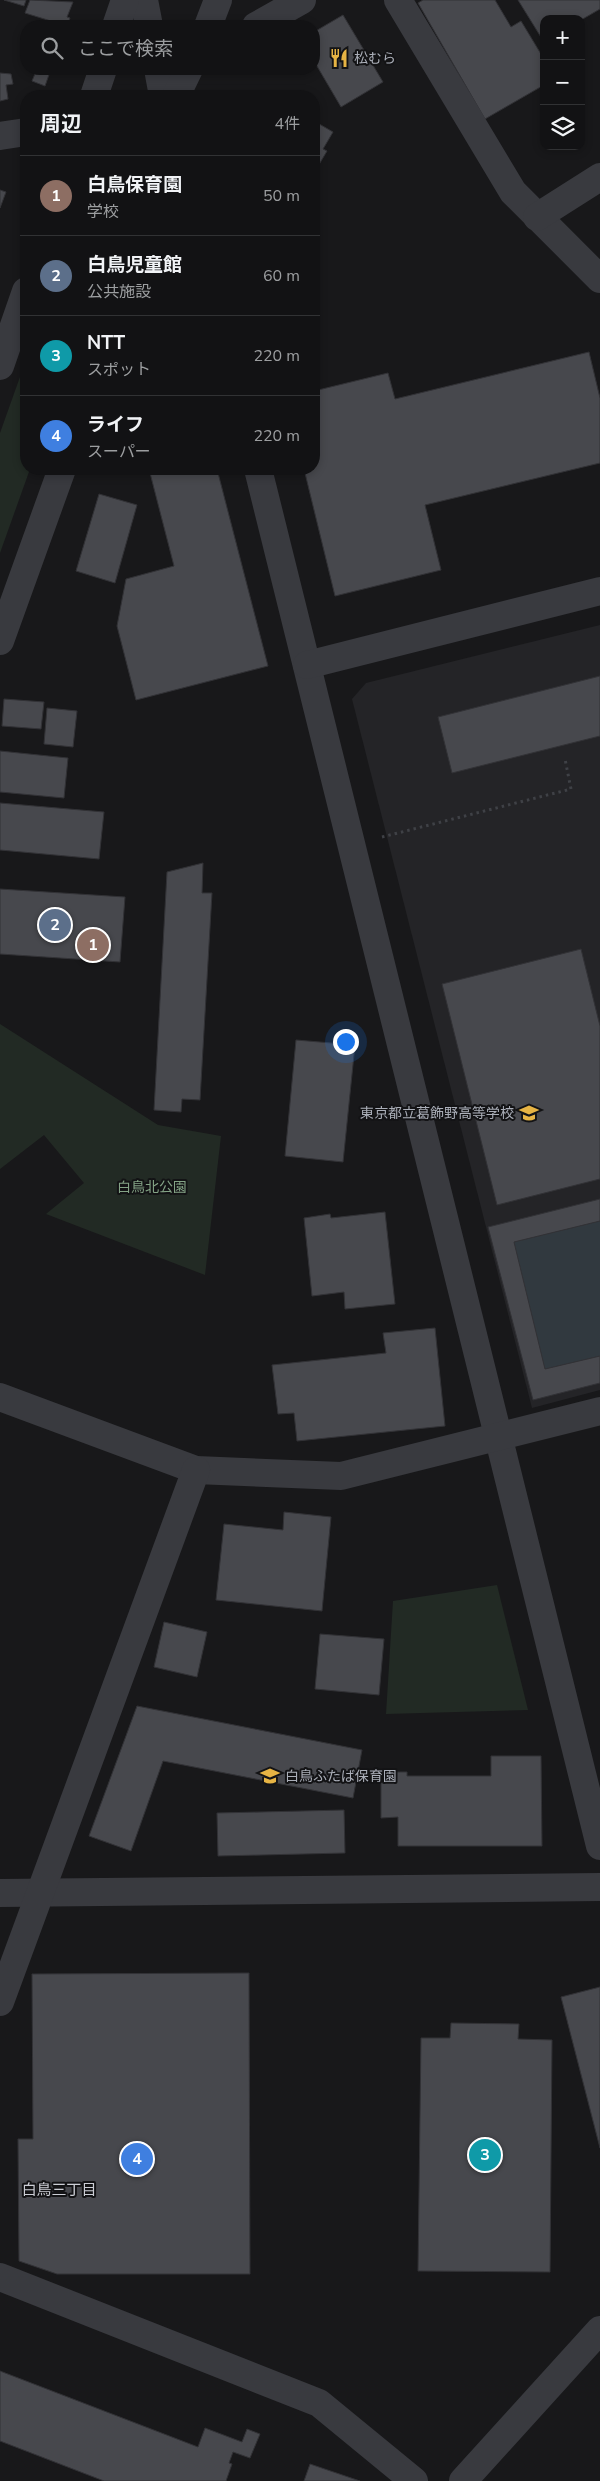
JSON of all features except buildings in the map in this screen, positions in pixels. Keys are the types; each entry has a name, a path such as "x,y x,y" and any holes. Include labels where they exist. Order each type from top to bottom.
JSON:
{"street":[{"path":"118,20 125,0"},
{"path":"144,0 148,20"},
{"path":"210,20 218,0"},
{"path":"267,20 302,0"},
{"path":"398,0 513,192 600,280"},
{"path":"96,90 101,75"},
{"path":"159,75 162,90"},
{"path":"179,90 186,75"},
{"path":"0,136 20,133"},
{"path":"537,217 600,177"},
{"path":"0,366 20,308"},
{"path":"0,641 60,475"},
{"path":"260,475 400,1047 499,1435 600,1846"},
{"path":"307,665 600,591"},
{"path":"0,1397 196,1470 341,1476 600,1411"},
{"path":"0,2002 196,1470"},
{"path":"0,1893 600,1887"},
{"path":"0,2277 319,2403 414,2481"},
{"path":"463,2481 600,2330"}],"path":[{"path":"380,838 571,789 565,759"}],"shaded area":[{"name":"東京都立葛飾野高等学校","path":"600,625 600,1390 532,1408 352,699 366,683"},
{"path":"600,1221 600,1356 545,1369 514,1242"}],"green space":[{"path":"20,377 20,475 28,475 0,553 0,433"},
{"name":"白鳥北公園","path":"0,1024 158,1125 221,1136 205,1275 46,1214 84,1183 44,1135 0,1169"},
{"path":"497,1585 528,1710 386,1714 393,1601"}],"place":[{"name":"松むら","path":"339,58"},
{"name":"白鳥児童館","path":"55,925"},
{"name":"白鳥保育園","path":"93,945"},
{"name":"東京都立葛飾野高等学校","path":"529,1113"},
{"name":"白鳥ふたば保育園","path":"270,1776"},
{"name":"NTT","path":"485,2155"},
{"name":"ライフ","path":"137,2159"}],"district":[{"name":"白鳥三丁目","path":"59,2190"}]}
